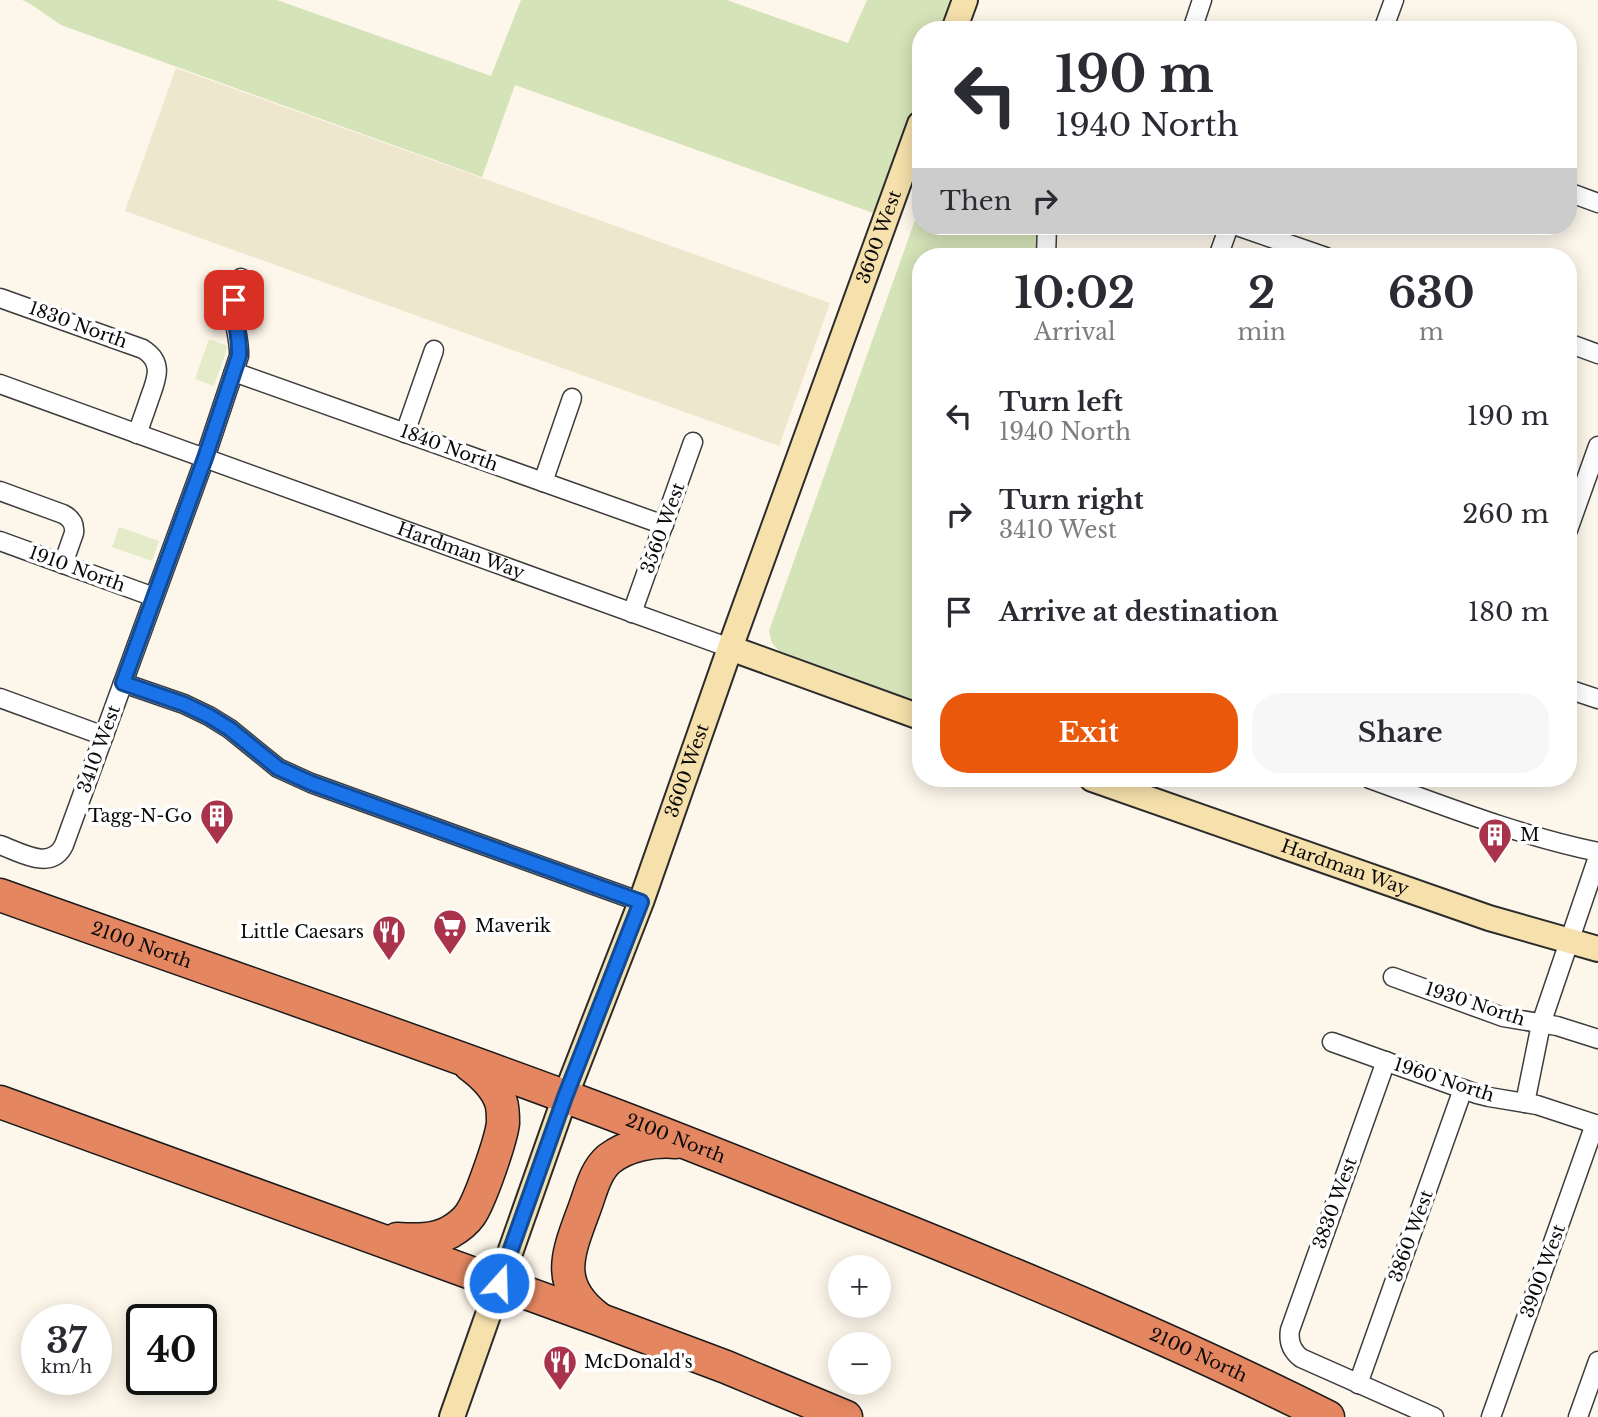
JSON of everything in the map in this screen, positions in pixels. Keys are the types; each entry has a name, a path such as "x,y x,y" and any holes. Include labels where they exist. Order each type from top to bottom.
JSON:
{"highway":[{"name":"2100 North","path":"0,895 463,1060 684,1143 961,1252 1261,1383"},
{"path":"374,1237 435,1238 448,1234 470,1215 476,1205 500,1134 503,1112 496,1091 481,1074 463,1060"},
{"path":"0,1102 598,1319 726,1367 846,1417"},
{"path":"598,1319 577,1297 569,1280 568,1264 571,1247 597,1174 608,1160 630,1149 656,1142 684,1143"},
{"path":"1261,1383 1328,1417"}],"street":[{"path":"957,21 965,0"},
{"path":"1195,21 1202,0"},
{"path":"1386,21 1394,0"},
{"name":"3600 West","path":"452,1417 565,1097 641,902 912,146"},
{"path":"1577,195 1598,202"},
{"path":"1263,235 1300,248"},
{"name":"3410 West","path":"0,845 43,860 55,858 64,845 205,458 239,356 234,300 241,278"},
{"name":"1830 North","path":"0,298 143,349 153,357 158,370 157,377 137,434"},
{"path":"1577,346 1598,354"},
{"path":"405,433 434,349"},
{"name":"1840 North","path":"234,372 664,525"},
{"name":"Hardman Way","path":"0,384 912,714"},
{"path":"543,482 572,398"},
{"name":"3560 West","path":"632,613 693,442"},
{"path":"1577,505 1598,446"},
{"path":"0,491 71,519 74,533 63,564"},
{"name":"1910 North","path":"0,541 154,597"},
{"path":"123,683 184,704 209,716 230,729 278,768 311,783 641,902"},
{"path":"1577,692 1598,699"},
{"path":"0,698 104,736"},
{"name":"Hardman Way","path":"1116,787 1489,918 1598,948"},
{"path":"1392,787 1517,832 1598,854 1541,1024 1525,1102"},
{"name":"1930 North","path":"1393,977 1503,1017 1557,1026 1598,1039"},
{"name":"1960 North","path":"1332,1042 1463,1089 1489,1097 1525,1102 1596,1125"},
{"name":"3830 West","path":"1358,1384 1301,1359 1290,1345 1290,1330 1386,1061"},
{"name":"3860 West","path":"1358,1384 1463,1089"},
{"name":"3900 West","path":"1491,1417 1596,1125"},
{"path":"1578,1417 1598,1361"},
{"name":"2100 North","path":"1261,1383 1337,1417"},
{"path":"1358,1384 1434,1417"}],"shaded area":[{"path":"176,68 830,303 779,446 125,211"}],"green space":[{"path":"22,0 277,0 491,76 521,0 727,0 848,43 867,0 956,0 948,21 912,21 912,122 879,215 515,85 482,177 61,25"},
{"path":"912,229 912,235 1041,235 1040,248 912,248 912,699 779,651 772,643 769,631"},
{"path":"209,339 228,346 214,386 195,379"},
{"path":"119,527 159,541 152,561 112,547"}],"place":[{"name":"Tagg-N-Go","path":"217,846"},
{"name":"M","path":"1495,865"},
{"name":"Maverik","path":"450,956"},
{"name":"Little Caesars","path":"389,962"},
{"name":"McDonald's","path":"560,1392"}],"route":[{"path":"234,300 239,356 123,683 184,704 209,716 230,729 278,768 294,776 641,902 565,1097 499,1283"}]}
